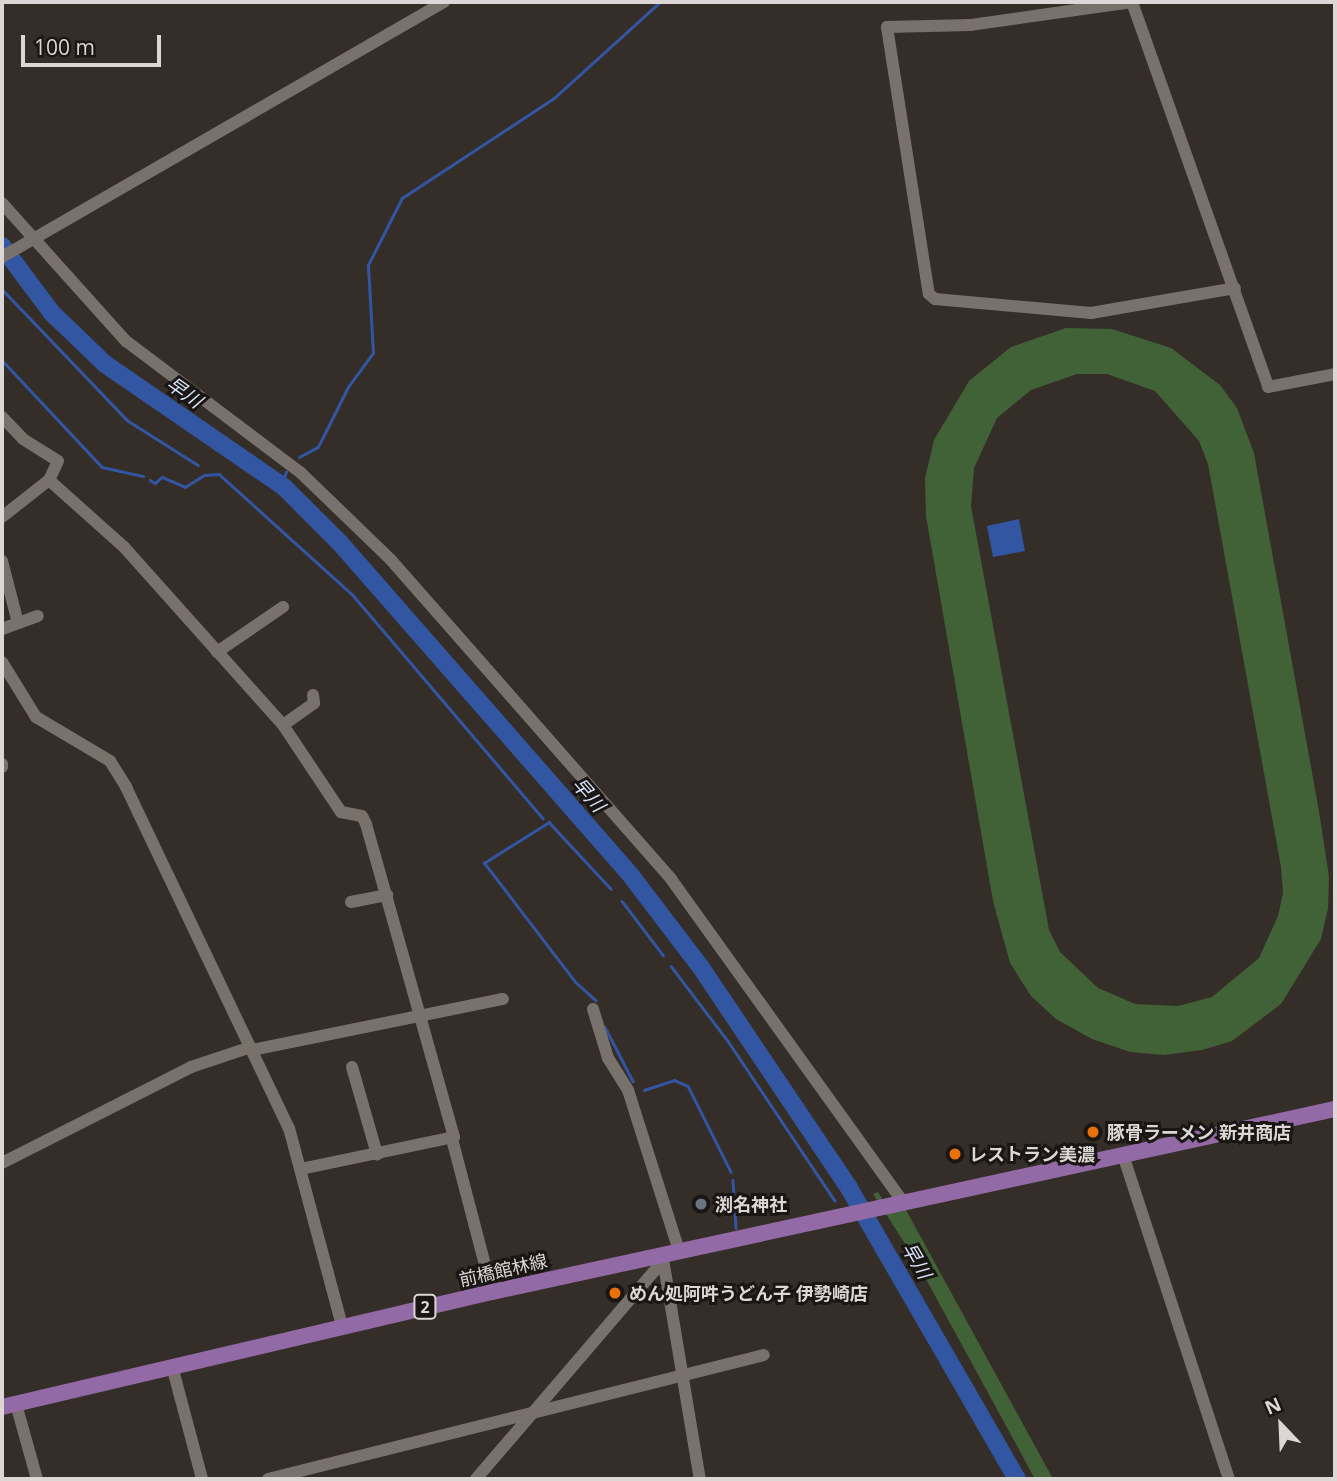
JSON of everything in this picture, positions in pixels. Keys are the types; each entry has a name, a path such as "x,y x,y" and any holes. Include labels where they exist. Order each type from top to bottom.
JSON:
{"main road":[{"name":"2","path":"897,1204 1335,1110"},
{"name":"前橋館林線","path":"5,1406 492,1292 662,1258 678,1251 897,1204"}],"street":[{"path":"2,257 252,108 444,2"},
{"path":"1236,288 1091,313 935,299 929,294 887,27 970,25 1132,2 1236,288 1268,387 1335,374"},
{"path":"2,203 29,242 126,341 292,465 384,553 671,879 897,1204"},
{"path":"2,417 23,439 55,457 57,465 50,480 2,517"},
{"path":"50,480 124,547 283,725 341,812 362,816 387,895 492,1292"},
{"path":"2,561 18,623"},
{"path":"217,652 283,607"},
{"path":"2,629 38,616"},
{"path":"2,662 36,717 116,769 289,1128 342,1326"},
{"path":"283,725 314,703 313,695"},
{"path":"351,902 387,895"},
{"path":"2,1163 191,1067 252,1049 503,999"},
{"path":"593,1009 608,1058 628,1090 678,1251"},
{"path":"352,1068 377,1154"},
{"path":"301,1169 452,1139"},
{"path":"1123,1155 1229,1479"},
{"path":"662,1258 700,1479"},
{"path":"476,1479 662,1258"},
{"path":"268,1479 529,1416 764,1355"},
{"path":"172,1366 202,1479"},
{"path":"5,1406 37,1479"}],"green space":[{"path":"1066,328 1112,329 1171,348 1220,385 1237,408 1254,453 1319,811 1329,877 1328,908 1321,939 1281,1004 1232,1041 1202,1050 1164,1055 1130,1052 1092,1039 1056,1019 1031,996 1010,963 993,901 926,516 925,478 934,440 969,381 1011,347","holes":["1077,374 1107,374 1155,391 1199,441 1208,464 1281,867 1283,893 1278,916 1259,958 1212,997 1178,1006 1135,1004 1098,988 1060,952 1049,930 971,506 974,468 997,418 1031,390"]},
{"path":"878,1192 890,1212 906,1210 1053,1479 1035,1479 915,1259 873,1194"}],"water":[{"path":"1019,519 1025,551 993,557 987,526"}],"waterway":[{"path":"299,457 318,447 348,387 373,353 368,265 402,198 553,99 660,2"},
{"name":"早川","path":"2,246 52,313 105,364 284,487 340,543 632,877 702,969 849,1188 1017,1479"},
{"path":"2,289 127,420 198,465"},
{"path":"2,360 102,467 143,476"},
{"path":"281,485 286,472"},
{"path":"150,480 155,483 162,477 185,487 204,475 219,474 353,595 543,818"},
{"path":"596,1001 575,982 484,863 549,822 611,889"},
{"path":"622,901 663,955"},
{"path":"671,966 728,1041 835,1201"},
{"path":"605,1027 633,1081"},
{"path":"644,1090 674,1080 688,1086 731,1172"},
{"path":"733,1180 736,1228"}],"place":[{"name":"豚骨ラーメン 新井商店","path":"1093,1132"},
{"name":"レストラン美濃","path":"955,1154"},
{"name":"渕名神社","path":"701,1204"},
{"name":"めん処阿吽うどん子 伊勢崎店","path":"615,1293"}]}
